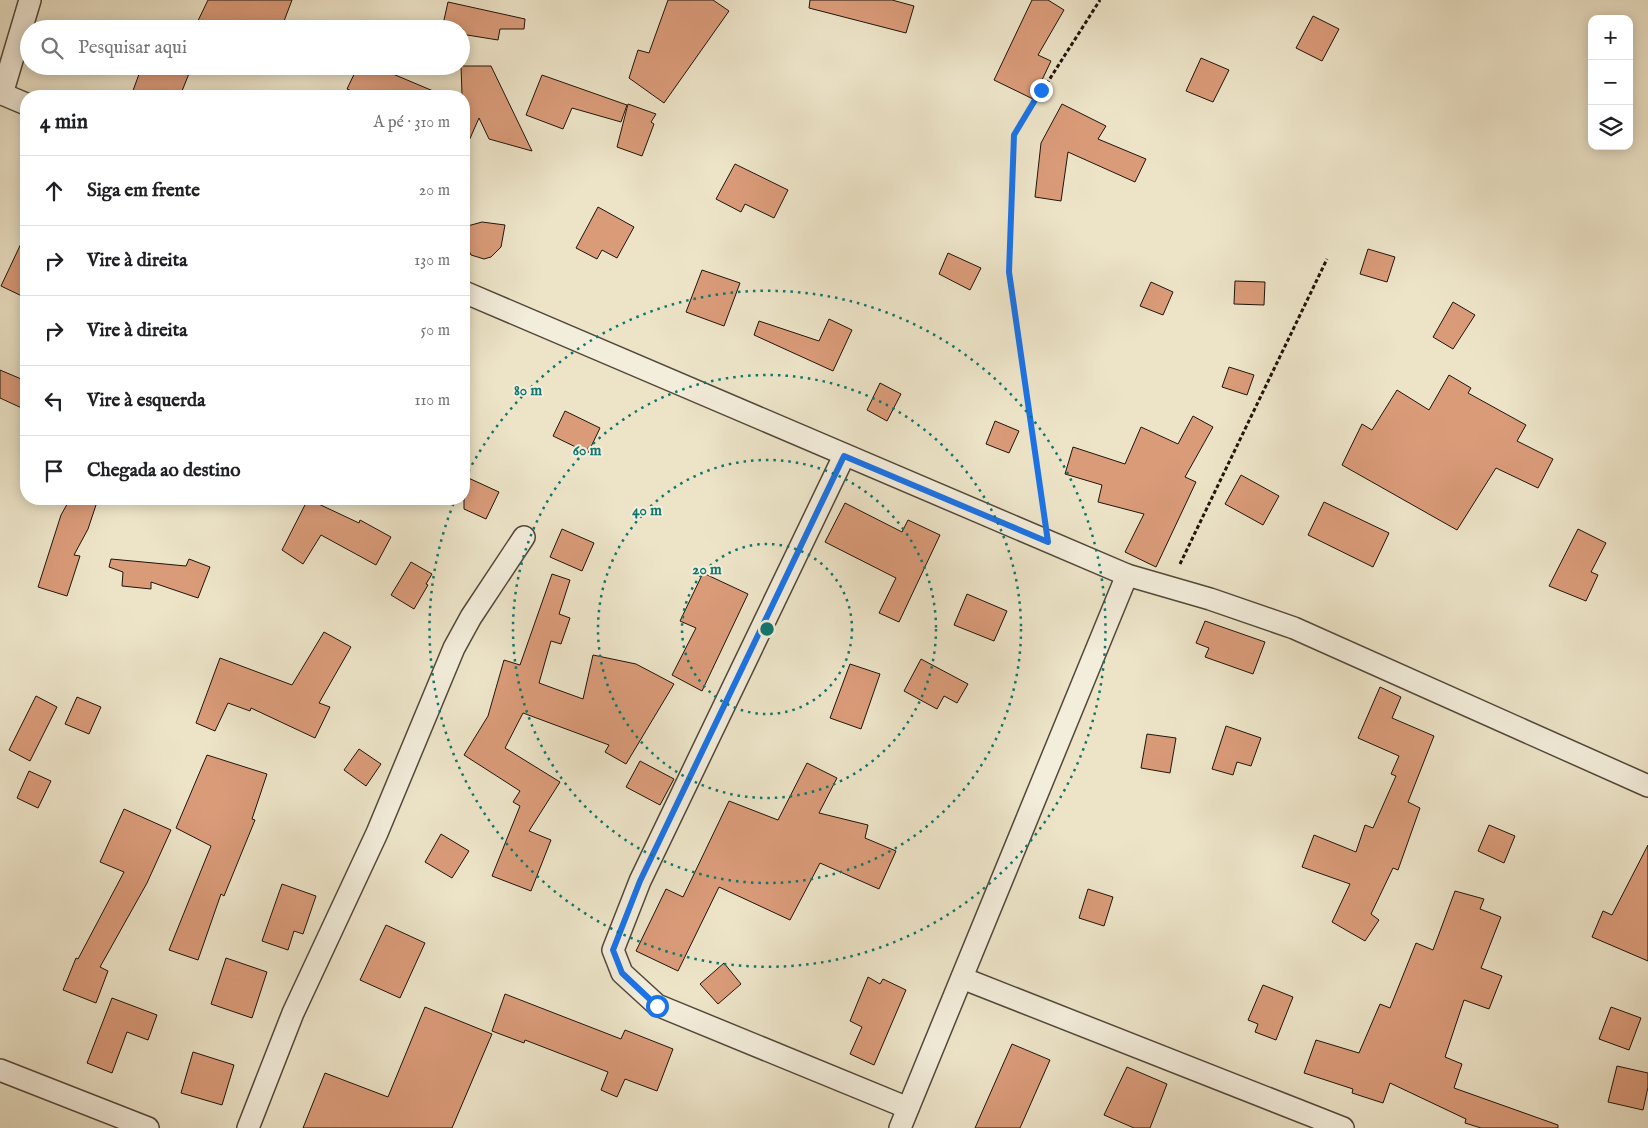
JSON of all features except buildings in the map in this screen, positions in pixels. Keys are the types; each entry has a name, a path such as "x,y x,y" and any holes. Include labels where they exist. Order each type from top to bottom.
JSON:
{"street":[{"path":"24,20 30,0"},
{"path":"20,32 1,93 20,101"},
{"path":"470,295 844,456 1127,575 1294,628 1648,786"},
{"path":"844,456 640,881 613,950 622,973 657,1006 908,1108"},
{"path":"248,1128 293,1013 377,833 454,648 471,617 524,537"},
{"path":"900,1128 1127,575"},
{"path":"962,978 1343,1128"},
{"path":"0,1070 148,1128"}],"path":[{"path":"1048,542 1009,272 1014,135 1100,0"},
{"path":"1169,587 1327,258"}],"route":[{"path":"657,1006 622,973 613,950 640,881 844,456 1048,542 1009,272 1014,135 1041,90"}]}
